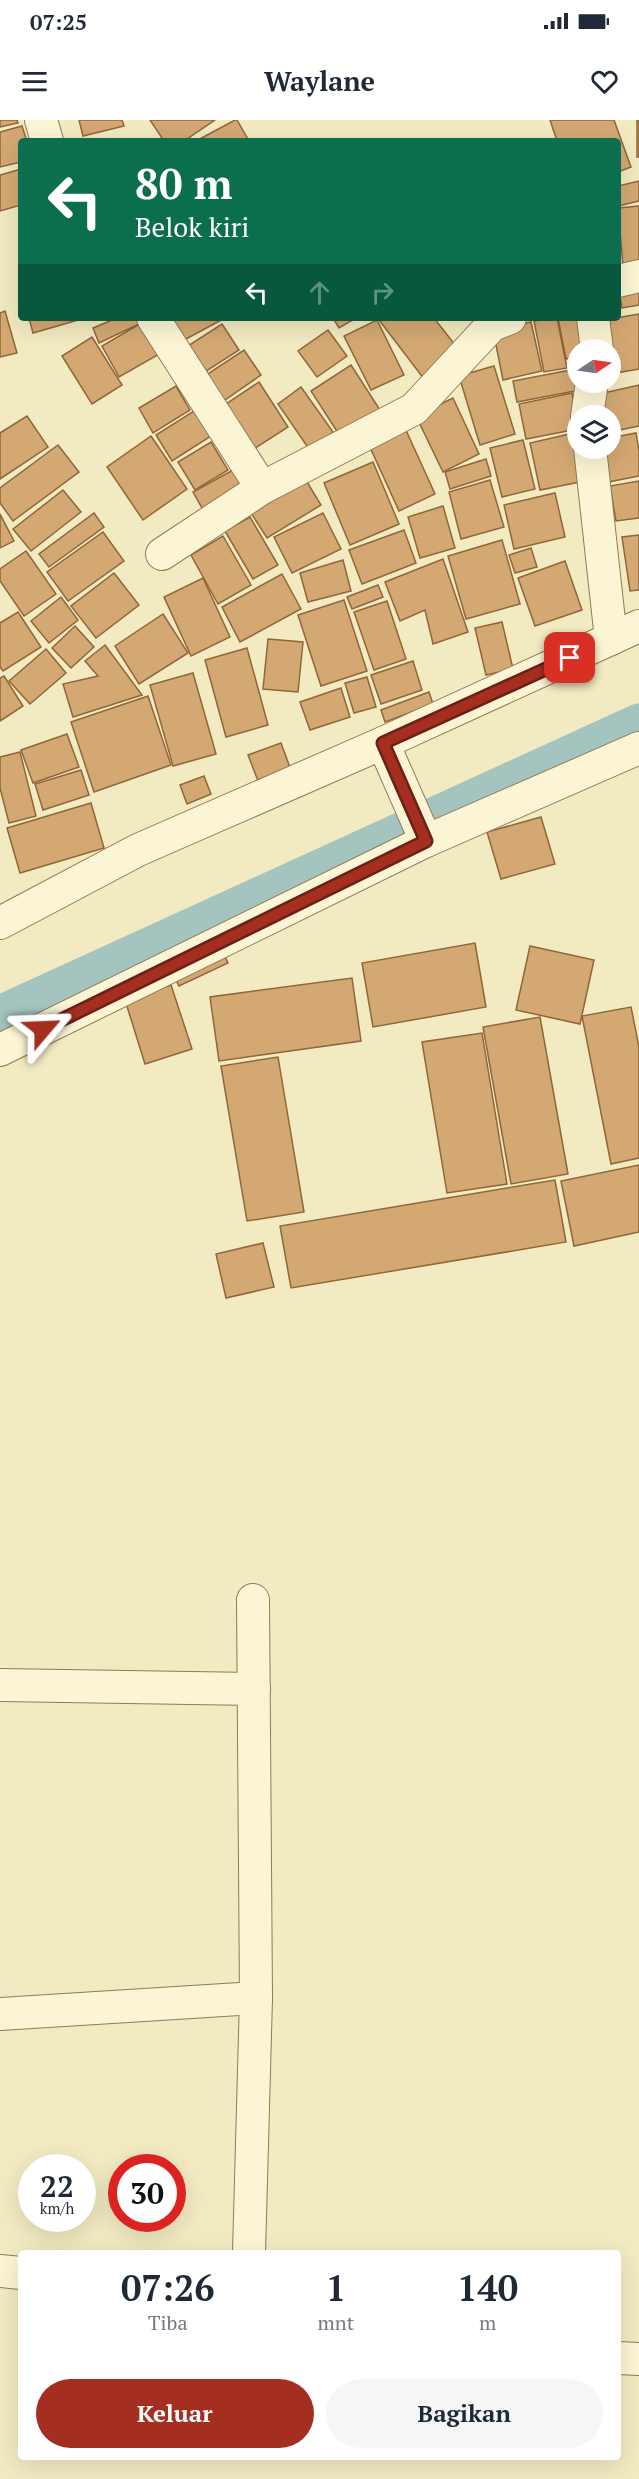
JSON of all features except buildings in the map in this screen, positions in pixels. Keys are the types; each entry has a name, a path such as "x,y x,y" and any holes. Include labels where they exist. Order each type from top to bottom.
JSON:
{"street":[{"path":"41,120 46,138"},
{"path":"621,279 639,276"},
{"path":"155,321 262,488"},
{"path":"162,554 262,488 414,409 492,325 502,321"},
{"path":"593,321 596,339"},
{"path":"591,459 611,639"},
{"path":"0,922 138,850 388,753 639,626"},
{"path":"0,1050 424,837 639,748"},
{"path":"388,753 424,837"},
{"path":"249,2250 256,1998 253,1600"},
{"path":"0,1685 254,1689"},
{"path":"0,2014 256,1998"},
{"path":"0,2271 18,2273"},
{"path":"621,2358 639,2359"}],"waterway":[{"path":"0,1015 639,723"}],"route":[{"path":"43,1029 426,841 383,743 570,658"}]}
